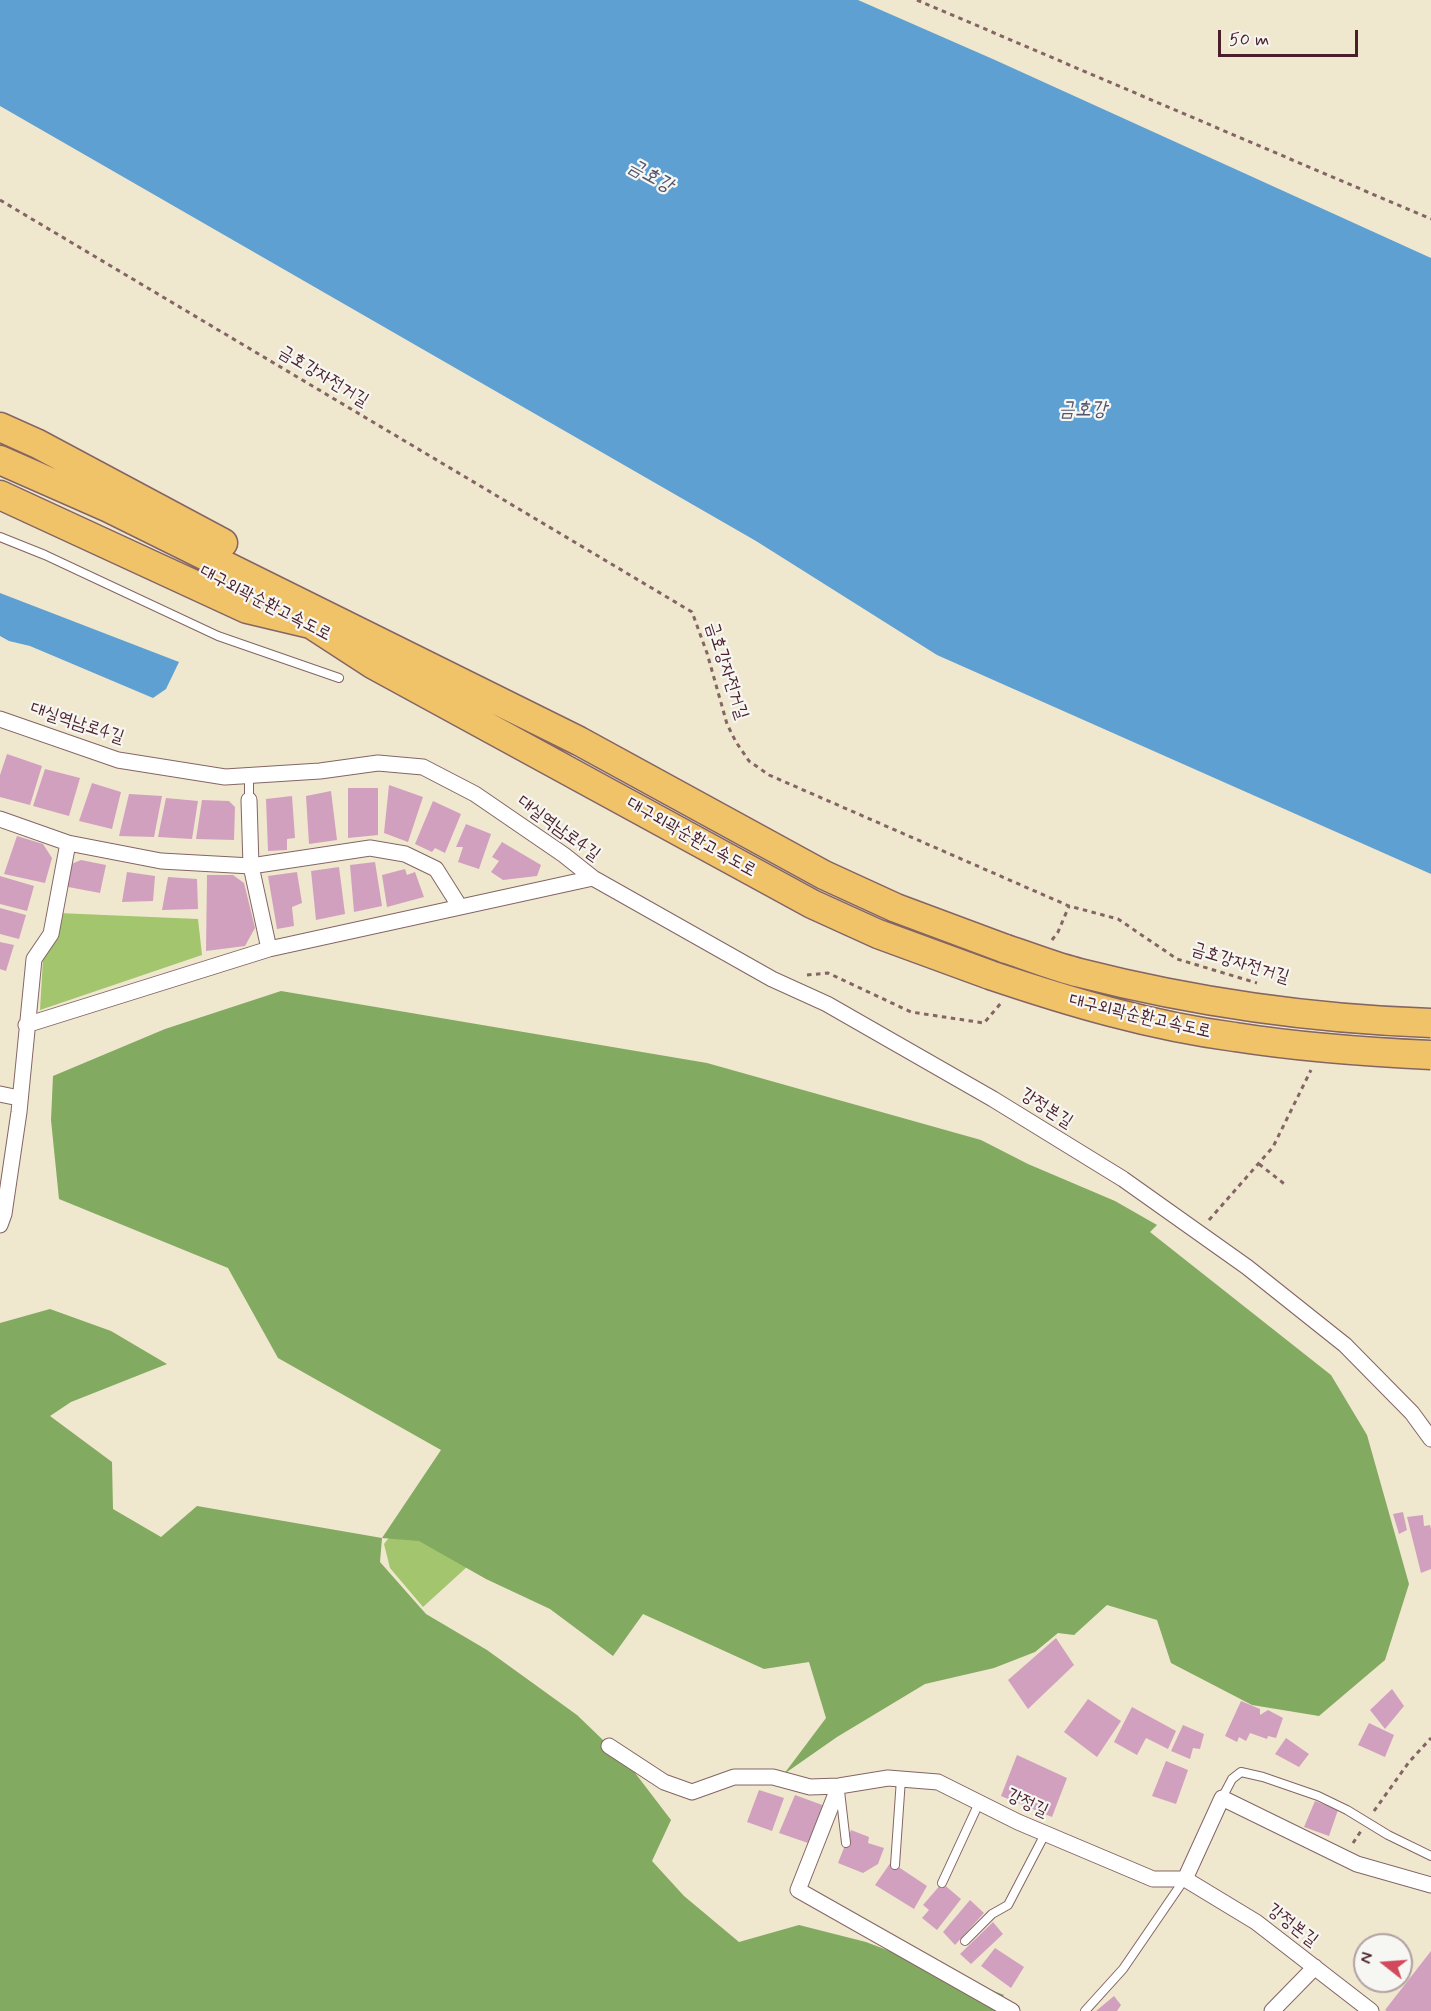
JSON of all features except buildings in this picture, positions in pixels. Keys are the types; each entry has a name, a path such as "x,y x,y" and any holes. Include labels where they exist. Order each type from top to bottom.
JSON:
{"highway":[{"path":"0,427 38,444 312,591 343,623"},
{"name":"대구외곽순환고속도로","path":"0,460 109,508 343,623 381,656 560,766 812,904 998,987 1233,1037 1374,1052 1431,1055"},
{"name":"대구외곽순환고속도로","path":"0,477 309,624 579,741 824,875 896,908 1006,949 1078,972 1165,992 1241,1005 1342,1017 1431,1023"},
{"path":"0,495 247,609 309,624"}],"street":[{"name":"대실역남로4길","path":"0,719 118,760 225,777 320,771 378,763 423,767 476,794 593,878"},
{"path":"249,800 251,866 270,950"},
{"path":"0,819 68,843 160,861 251,866 370,849 405,854 436,869 459,907"},
{"path":"1,1217 19,1098 34,959 51,934 68,843"},
{"name":"대실역남로4길","path":"26,1025 270,950 593,878"},
{"name":"강정본길","path":"593,878 772,979 827,1004 993,1099 1123,1179 1247,1267 1345,1345 1412,1413 1431,1439"},
{"path":"0,1094 19,1098"},
{"name":"강정길","path":"609,1746 664,1782 692,1791 734,1777 773,1777 810,1788 840,1786 888,1778 938,1782 1045,1834 1153,1879 1185,1879"},
{"path":"840,1786 798,1890 1012,2011"},
{"path":"1185,1879 1222,1798 1358,1864 1431,1885"},
{"name":"강정본길","path":"1185,1879 1256,1923 1371,2011"},
{"path":"1272,2011 1315,1967"}],"lane":[{"path":"0,537 45,555 218,636 339,678"},
{"path":"249,775 249,800"},
{"path":"1222,1798 1232,1779 1241,1772 1263,1777 1318,1796 1431,1856"},
{"path":"894,1865 901,1779"},
{"path":"840,1786 846,1843"},
{"path":"942,1883 979,1803"},
{"path":"965,1941 992,1914 1008,1905 1045,1834"},
{"path":"1085,2011 1123,1969 1185,1879"}],"path":[{"path":"917,0 1431,219"},
{"name":"금호강자전거길","path":"0,201 692,612 707,653 727,724 749,761 769,775 1069,906 1118,919 1177,959 1266,986"},
{"path":"1051,940 1058,932 1069,906"},
{"path":"772,979 828,973 911,1012 984,1023 998,987"},
{"path":"1198,1232 1273,1147 1314,1065"},
{"path":"1259,1164 1287,1186"},
{"path":"1344,1857 1409,1762 1431,1738"}],"green space":[{"path":"58,913 198,919 202,955 40,1010 43,959"},
{"path":"281,991 707,1063 981,1140 1028,1164 1115,1201 1157,1225 1150,1232 1331,1375 1367,1435 1409,1584 1385,1660 1319,1716 1252,1705 1171,1663 1157,1620 1107,1605 1074,1635 1058,1633 1035,1652 994,1668 925,1684 837,1737 784,1774 826,1718 809,1662 764,1669 643,1614 613,1656 550,1609 486,1579 419,1541 382,1538 441,1450 278,1358 228,1268 59,1199 51,1120 53,1076 165,1029"},
{"path":"50,1309 111,1331 167,1364 71,1402 50,1416 112,1462 113,1509 161,1537 197,1506 382,1538 380,1562 426,1614 487,1650 577,1715 629,1765 671,1820 652,1861 684,1896 739,1942 799,1925 866,1942 1004,1995 995,2009 997,2011 0,2011 0,1323"},
{"path":"402,1521 468,1566 423,1607 390,1568 384,1544"}],"water":[{"name":"금호강","path":"0,0 858,0 1431,258 1431,874 937,655 756,541 0,106"},
{"path":"0,593 179,662 166,689 153,698 30,646 9,641 0,636"}]}
